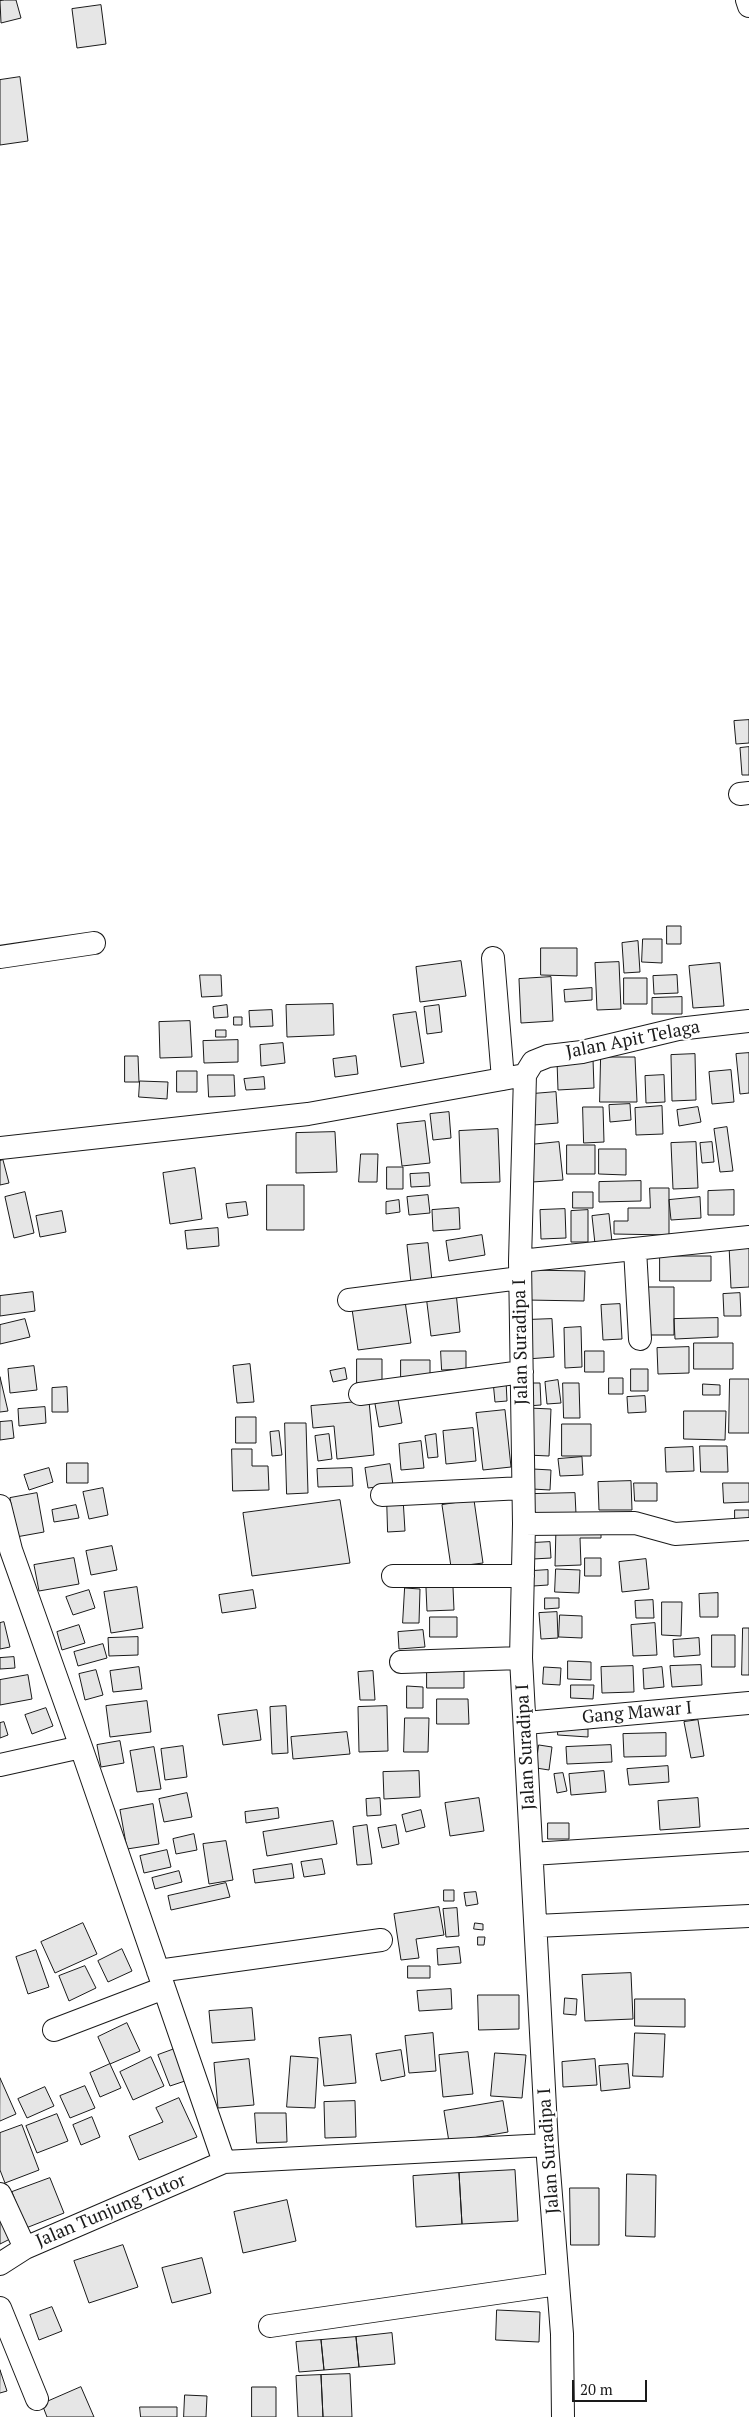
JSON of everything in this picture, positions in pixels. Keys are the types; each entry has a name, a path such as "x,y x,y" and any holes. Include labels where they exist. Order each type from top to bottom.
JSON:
{"street":[{"path":"747,0 749,6"},
{"path":"0,958 94,943"},
{"path":"493,958 503,1079"},
{"name":"Jalan Apit Telaga","path":"525,1075 533,1062 548,1056 582,1052 678,1029 749,1021"},
{"path":"0,1148 308,1114 525,1075"},
{"name":"Jalan Suradipa I","path":"525,1075 520,1269 524,1524 521,1658 526,1723 547,2145 562,2334 562,2417"},
{"path":"349,1300 635,1249 749,1237"},
{"path":"635,1249 640,1339"},
{"path":"360,1394 522,1372"},
{"path":"382,1495 523,1488"},
{"path":"0,1506 6,1550 81,1747 224,2162 547,2145"},
{"path":"524,1524 635,1523 675,1534 749,1529"},
{"path":"394,1576 523,1576"},
{"path":"401,1662 521,1658"},
{"name":"Gang Mawar I","path":"526,1723 749,1703"},
{"path":"0,1765 81,1747"},
{"path":"532,1854 749,1840"},
{"path":"536,1926 749,1916"},
{"path":"54,2030 161,1979 381,1940"},
{"name":"Jalan Tunjung Tutor","path":"0,2264 26,2248 224,2162"},
{"path":"0,2194 26,2248"},
{"path":"270,2326 558,2284"},
{"path":"0,2308 37,2399"}],"building":[{"path":"16,0 21,18 1,23 0,1"},
{"path":"101,5 106,44 77,48 72,9"},
{"path":"20,77 28,141 0,145 0,80"},
{"path":"749,720 749,743 736,744 734,721"},
{"path":"749,747 749,775 742,775 740,748"},
{"path":"667,926 681,926 681,944 667,944"},
{"path":"643,939 662,939 662,963 642,962"},
{"path":"638,941 640,972 624,973 622,943"},
{"path":"541,948 577,948 577,976 541,975"},
{"path":"461,961 466,996 420,1002 416,967"},
{"path":"619,962 621,1009 597,1010 595,963"},
{"path":"720,963 724,1006 693,1008 689,966"},
{"path":"200,975 221,975 222,996 202,997"},
{"path":"677,975 678,993 654,994 653,976"},
{"path":"551,977 553,1021 521,1023 519,979"},
{"path":"624,978 647,978 647,1004 624,1004"},
{"path":"592,988 592,1000 565,1002 564,990"},
{"path":"682,997 682,1014 652,1014 652,998"},
{"path":"333,1004 334,1035 287,1037 286,1005"},
{"path":"227,1005 228,1017 214,1018 213,1007"},
{"path":"439,1005 442,1032 427,1034 424,1007"},
{"path":"272,1010 273,1026 250,1027 249,1011"},
{"path":"416,1012 424,1063 401,1067 393,1015"},
{"path":"234,1017 242,1017 242,1025 234,1025"},
{"path":"190,1021 192,1057 160,1058 159,1022"},
{"path":"216,1030 226,1030 226,1037 216,1037"},
{"path":"238,1040 238,1062 204,1063 203,1041"},
{"path":"283,1043 285,1063 261,1066 260,1045"},
{"path":"749,1053 749,1093 740,1094 736,1054"},
{"path":"695,1054 696,1100 672,1101 671,1055"},
{"path":"125,1056 138,1056 139,1082 125,1082"},
{"path":"356,1056 358,1074 335,1077 333,1059"},
{"path":"601,1057 635,1057 637,1102 600,1102"},
{"path":"593,1059 594,1088 558,1090 557,1061"},
{"path":"731,1070 734,1102 712,1104 709,1072"},
{"path":"177,1071 197,1071 197,1092 177,1092"},
{"path":"208,1075 234,1075 235,1096 209,1097"},
{"path":"664,1075 665,1102 646,1103 645,1076"},
{"path":"264,1077 265,1089 246,1090 244,1079"},
{"path":"140,1081 168,1082 167,1099 139,1097"},
{"path":"556,1092 558,1123 534,1125 532,1094"},
{"path":"630,1104 631,1120 610,1122 609,1105"},
{"path":"662,1106 663,1134 636,1135 635,1108"},
{"path":"583,1107 603,1107 604,1142 584,1143"},
{"path":"698,1107 701,1122 679,1126 677,1110"},
{"path":"449,1112 451,1138 433,1140 430,1114"},
{"path":"425,1121 430,1163 402,1166 397,1124"},
{"path":"727,1127 733,1171 720,1172 714,1129"},
{"path":"498,1129 500,1182 461,1183 459,1131"},
{"path":"335,1132 337,1172 296,1173 296,1133"},
{"path":"559,1142 563,1180 532,1182 529,1145"},
{"path":"696,1142 698,1188 673,1189 671,1143"},
{"path":"712,1142 714,1162 702,1163 700,1143"},
{"path":"567,1145 595,1145 595,1174 567,1174"},
{"path":"599,1149 626,1149 626,1175 599,1174"},
{"path":"361,1154 378,1154 377,1182 359,1182"},
{"path":"3,1160 9,1183 0,1185 0,1161"},
{"path":"387,1167 403,1167 403,1189 387,1189"},
{"path":"195,1168 202,1219 170,1224 163,1173"},
{"path":"429,1173 430,1186 411,1187 410,1174"},
{"path":"641,1181 641,1201 599,1202 599,1182"},
{"path":"267,1185 304,1185 304,1230 267,1230"},
{"path":"650,1188 669,1188 669,1235 614,1234 614,1221 628,1221 628,1208 650,1208"},
{"path":"734,1190 734,1215 708,1215 708,1191"},
{"path":"25,1192 34,1233 14,1238 5,1197"},
{"path":"573,1192 593,1192 593,1208 573,1208"},
{"path":"428,1195 430,1213 409,1215 407,1197"},
{"path":"700,1197 701,1218 671,1220 669,1200"},
{"path":"399,1200 400,1212 386,1214 386,1202"},
{"path":"246,1202 248,1215 228,1218 226,1204"},
{"path":"459,1208 460,1229 433,1231 432,1210"},
{"path":"565,1209 566,1238 541,1239 540,1210"},
{"path":"588,1210 588,1242 571,1242 571,1211"},
{"path":"62,1211 66,1232 40,1237 36,1216"},
{"path":"609,1214 612,1242 595,1244 592,1216"},
{"path":"218,1228 219,1246 187,1249 185,1231"},
{"path":"482,1235 485,1255 449,1261 446,1241"},
{"path":"428,1243 432,1281 411,1283 407,1245"},
{"path":"749,1244 749,1287 731,1288 729,1245"},
{"path":"660,1256 711,1256 711,1281 660,1281"},
{"path":"527,1270 585,1271 584,1301 526,1300"},
{"path":"648,1287 674,1287 674,1335 648,1335"},
{"path":"33,1292 35,1311 0,1316 0,1296"},
{"path":"456,1292 460,1332 431,1336 426,1295"},
{"path":"740,1293 741,1316 724,1316 723,1294"},
{"path":"405,1301 411,1343 358,1350 352,1309"},
{"path":"620,1304 622,1339 603,1340 601,1305"},
{"path":"718,1318 718,1337 675,1339 674,1319"},
{"path":"25,1319 30,1337 0,1344 0,1325"},
{"path":"552,1319 554,1357 527,1359 525,1320"},
{"path":"581,1327 582,1367 565,1368 564,1328"},
{"path":"694,1343 733,1343 733,1369 694,1369"},
{"path":"689,1347 689,1373 658,1374 657,1348"},
{"path":"441,1351 466,1351 466,1369 442,1370"},
{"path":"585,1351 604,1351 604,1372 585,1372"},
{"path":"357,1359 382,1359 382,1383 357,1383"},
{"path":"401,1360 430,1360 430,1380 401,1380"},
{"path":"250,1364 254,1402 237,1403 233,1366"},
{"path":"34,1366 37,1390 10,1393 8,1369"},
{"path":"345,1368 347,1379 333,1382 330,1371"},
{"path":"631,1369 648,1369 648,1391 631,1391"},
{"path":"0,1377 8,1411 0,1412"},
{"path":"609,1378 623,1378 623,1394 609,1394"},
{"path":"730,1379 749,1379 749,1433 729,1433"},
{"path":"506,1380 507,1401 495,1402 493,1381"},
{"path":"558,1380 561,1403 547,1404 545,1382"},
{"path":"526,1383 540,1383 541,1405 527,1406"},
{"path":"563,1383 579,1383 580,1418 564,1418"},
{"path":"703,1384 720,1385 720,1395 703,1395"},
{"path":"67,1387 68,1412 52,1412 52,1388"},
{"path":"397,1394 402,1423 379,1427 374,1398"},
{"path":"645,1396 646,1412 628,1413 627,1397"},
{"path":"369,1401 374,1455 337,1459 334,1426 313,1428 311,1406"},
{"path":"45,1407 46,1423 19,1426 18,1409"},
{"path":"529,1408 551,1409 549,1456 527,1455"},
{"path":"505,1410 511,1467 483,1470 476,1413"},
{"path":"684,1411 726,1411 725,1440 684,1439"},
{"path":"236,1417 256,1417 256,1443 236,1443"},
{"path":"12,1421 14,1438 0,1440 0,1422"},
{"path":"285,1423 306,1423 308,1493 287,1494"},
{"path":"562,1424 591,1424 591,1456 562,1456"},
{"path":"473,1428 476,1461 446,1464 443,1431"},
{"path":"279,1431 282,1455 272,1456 270,1432"},
{"path":"329,1434 332,1459 318,1461 315,1436"},
{"path":"436,1434 438,1457 428,1458 425,1436"},
{"path":"421,1441 424,1468 401,1470 399,1444"},
{"path":"700,1446 727,1446 728,1472 701,1472"},
{"path":"693,1447 694,1471 666,1472 665,1448"},
{"path":"232,1449 252,1449 252,1466 268,1466 269,1490 233,1491"},
{"path":"582,1457 583,1475 560,1476 558,1459"},
{"path":"67,1463 88,1463 88,1483 67,1483"},
{"path":"390,1464 393,1485 368,1488 365,1468"},
{"path":"49,1468 53,1482 29,1490 24,1475"},
{"path":"352,1468 353,1486 318,1487 317,1469"},
{"path":"533,1469 551,1470 550,1490 532,1489"},
{"path":"631,1481 632,1510 599,1510 598,1482"},
{"path":"634,1483 657,1483 657,1501 635,1501"},
{"path":"723,1483 749,1483 749,1502 724,1503"},
{"path":"103,1488 108,1515 89,1519 83,1492"},
{"path":"37,1493 44,1532 16,1537 10,1498"},
{"path":"575,1493 576,1514 534,1515 533,1494"},
{"path":"387,1498 403,1498 405,1531 388,1532"},
{"path":"340,1500 350,1563 252,1576 243,1513"},
{"path":"474,1500 483,1563 451,1567 442,1505"},
{"path":"76,1505 79,1518 54,1522 52,1510"},
{"path":"735,1510 749,1510 749,1522 735,1523"},
{"path":"601,1527 601,1538 580,1538 581,1565 555,1566 556,1528"},
{"path":"550,1542 551,1558 533,1559 532,1543"},
{"path":"112,1546 117,1570 91,1575 86,1551"},
{"path":"74,1558 79,1584 39,1591 34,1565"},
{"path":"585,1558 601,1558 601,1576 585,1576"},
{"path":"646,1559 649,1589 622,1592 619,1562"},
{"path":"556,1569 580,1570 579,1593 555,1592"},
{"path":"548,1570 548,1585 533,1586 532,1571"},
{"path":"137,1587 143,1628 111,1633 104,1592"},
{"path":"453,1587 454,1610 427,1611 426,1588"},
{"path":"405,1588 420,1589 419,1623 403,1623"},
{"path":"89,1590 95,1608 73,1615 66,1597"},
{"path":"253,1590 256,1608 222,1613 219,1595"},
{"path":"718,1593 718,1617 700,1617 699,1594"},
{"path":"545,1598 559,1598 559,1608 545,1609"},
{"path":"653,1600 654,1618 636,1618 635,1601"},
{"path":"662,1602 682,1602 681,1636 662,1635"},
{"path":"557,1612 558,1638 541,1639 539,1613"},
{"path":"560,1615 582,1616 582,1638 559,1637"},
{"path":"430,1617 457,1617 457,1637 430,1637"},
{"path":"4,1622 10,1647 0,1649 0,1623"},
{"path":"655,1623 657,1655 633,1656 631,1625"},
{"path":"79,1625 85,1643 62,1650 57,1632"},
{"path":"743,1628 749,1628 749,1675 742,1675"},
{"path":"423,1630 425,1647 399,1649 398,1632"},
{"path":"712,1635 735,1635 735,1667 712,1667"},
{"path":"138,1637 138,1655 109,1656 108,1638"},
{"path":"699,1638 700,1655 674,1657 673,1640"},
{"path":"103,1644 107,1658 78,1666 74,1652"},
{"path":"14,1657 15,1668 0,1669 0,1658"},
{"path":"568,1661 591,1662 591,1680 568,1679"},
{"path":"427,1664 464,1664 464,1688 427,1688"},
{"path":"701,1665 702,1685 672,1687 670,1666"},
{"path":"633,1666 634,1692 602,1693 601,1667"},
{"path":"139,1667 142,1689 113,1692 110,1671"},
{"path":"544,1667 561,1668 560,1685 543,1684"},
{"path":"662,1667 664,1687 644,1689 643,1669"},
{"path":"96,1670 103,1695 85,1700 79,1674"},
{"path":"373,1671 375,1700 360,1700 358,1672"},
{"path":"28,1675 32,1699 0,1705 0,1680"},
{"path":"571,1685 594,1685 593,1699 571,1698"},
{"path":"407,1686 423,1687 423,1708 407,1708"},
{"path":"437,1699 468,1699 469,1724 437,1724"},
{"path":"147,1701 151,1732 110,1737 106,1706"},
{"path":"286,1706 288,1753 272,1754 270,1707"},
{"path":"387,1706 388,1751 359,1752 358,1707"},
{"path":"46,1708 53,1726 32,1734 25,1715"},
{"path":"257,1710 261,1740 223,1745 218,1715"},
{"path":"405,1718 429,1718 428,1752 404,1752"},
{"path":"698,1720 704,1756 691,1758 684,1722"},
{"path":"4,1722 8,1735 0,1738 0,1723"},
{"path":"558,1726 588,1729 588,1737 558,1735"},
{"path":"347,1732 350,1754 293,1759 291,1737"},
{"path":"666,1733 666,1756 624,1757 623,1734"},
{"path":"120,1741 124,1763 101,1767 97,1745"},
{"path":"539,1745 552,1747 549,1770 536,1768"},
{"path":"611,1745 612,1762 567,1764 566,1747"},
{"path":"183,1746 187,1777 165,1780 161,1749"},
{"path":"154,1747 161,1789 137,1792 130,1751"},
{"path":"668,1766 669,1782 629,1785 627,1769"},
{"path":"419,1771 420,1797 384,1799 383,1772"},
{"path":"604,1771 606,1792 571,1795 569,1774"},
{"path":"563,1773 567,1791 557,1793 554,1774"},
{"path":"187,1793 192,1817 164,1822 159,1799"},
{"path":"380,1798 381,1815 367,1816 366,1799"},
{"path":"479,1798 484,1831 450,1836 445,1803"},
{"path":"698,1798 700,1827 660,1830 658,1801"},
{"path":"153,1804 159,1844 127,1849 120,1810"},
{"path":"278,1808 279,1818 246,1823 245,1812"},
{"path":"421,1810 425,1827 406,1832 402,1815"},
{"path":"333,1821 337,1844 267,1856 263,1832"},
{"path":"548,1823 569,1823 569,1839 548,1839"},
{"path":"367,1825 372,1864 357,1865 353,1827"},
{"path":"396,1825 399,1844 382,1848 378,1828"},
{"path":"194,1834 197,1850 176,1854 173,1839"},
{"path":"226,1841 233,1880 209,1884 203,1844"},
{"path":"167,1850 171,1867 144,1873 140,1856"},
{"path":"322,1859 325,1874 304,1877 301,1862"},
{"path":"292,1864 294,1878 255,1883 253,1870"},
{"path":"179,1871 182,1882 155,1889 152,1878"},
{"path":"226,1883 230,1897 171,1910 168,1896"},
{"path":"444,1890 454,1890 454,1901 444,1901"},
{"path":"476,1892 478,1904 466,1906 464,1893"},
{"path":"439,1907 444,1935 416,1939 419,1958 401,1960 394,1914"},
{"path":"457,1908 459,1936 446,1937 443,1909"},
{"path":"83,1923 97,1954 55,1973 41,1942"},
{"path":"475,1923 483,1924 483,1930 474,1929"},
{"path":"478,1937 485,1937 484,1945 478,1945"},
{"path":"459,1947 461,1963 438,1965 437,1949"},
{"path":"122,1949 132,1971 108,1982 98,1961"},
{"path":"36,1950 49,1987 28,1994 16,1957"},
{"path":"85,1966 96,1988 69,2001 59,1976"},
{"path":"408,1966 430,1966 430,1978 408,1978"},
{"path":"631,1973 633,2019 585,2021 582,1975"},
{"path":"451,1989 452,2009 419,2011 417,1991"},
{"path":"478,1995 519,1995 519,2029 479,2030"},
{"path":"565,1998 577,1999 576,2015 564,2014"},
{"path":"635,1999 685,1999 685,2027 635,2026"},
{"path":"252,2008 255,2040 212,2043 209,2011"},
{"path":"127,2023 140,2051 110,2064 98,2037"},
{"path":"433,2033 436,2071 409,2073 405,2036"},
{"path":"635,2033 665,2034 663,2077 633,2076"},
{"path":"351,2035 356,2083 324,2086 319,2038"},
{"path":"180,2047 191,2079 170,2086 158,2055"},
{"path":"401,2050 405,2076 381,2081 376,2054"},
{"path":"468,2052 473,2094 443,2097 439,2055"},
{"path":"495,2053 526,2055 522,2098 491,2096"},
{"path":"291,2056 318,2058 315,2108 287,2107"},
{"path":"151,2057 164,2086 133,2100 120,2072"},
{"path":"249,2059 254,2105 218,2108 214,2063"},
{"path":"595,2059 597,2085 563,2087 562,2062"},
{"path":"110,2064 121,2088 100,2097 90,2073"},
{"path":"628,2064 630,2088 601,2091 599,2066"},
{"path":"0,2078 16,2114 0,2121"},
{"path":"85,2086 95,2108 70,2118 60,2096"},
{"path":"45,2087 54,2106 27,2118 18,2099"},
{"path":"179,2098 197,2137 139,2160 129,2136 163,2122 156,2108"},
{"path":"355,2101 356,2137 325,2138 324,2102"},
{"path":"503,2101 508,2132 449,2142 444,2111"},
{"path":"255,2113 286,2113 287,2142 257,2143"},
{"path":"57,2114 68,2141 37,2153 26,2126"},
{"path":"92,2117 100,2137 81,2145 73,2125"},
{"path":"22,2125 39,2170 5,2183 0,2170 0,2133"},
{"path":"515,2170 518,2221 462,2224 459,2173"},
{"path":"459,2173 462,2224 416,2227 413,2176"},
{"path":"627,2174 656,2175 655,2237 626,2236"},
{"path":"50,2178 64,2213 26,2228 12,2192"},
{"path":"570,2188 599,2188 599,2245 571,2245"},
{"path":"287,2200 296,2241 243,2253 234,2212"},
{"path":"2,2220 12,2238 0,2244 0,2221"},
{"path":"123,2245 138,2287 89,2303 74,2261"},
{"path":"202,2258 211,2293 172,2303 162,2268"},
{"path":"52,2307 62,2331 39,2340 30,2315"},
{"path":"497,2310 540,2312 539,2342 496,2340"},
{"path":"392,2333 395,2364 359,2367 356,2337"},
{"path":"356,2337 359,2367 324,2370 321,2340"},
{"path":"321,2340 324,2370 299,2372 296,2342"},
{"path":"0,2370 7,2391 0,2393"},
{"path":"350,2374 352,2417 323,2417 321,2375"},
{"path":"321,2375 323,2417 298,2417 296,2376"},
{"path":"81,2387 94,2417 47,2417 42,2404"},
{"path":"252,2387 276,2387 276,2417 252,2417"},
{"path":"185,2395 207,2396 206,2417 184,2417"},
{"path":"140,2407 177,2407 177,2417 141,2417"}]}
